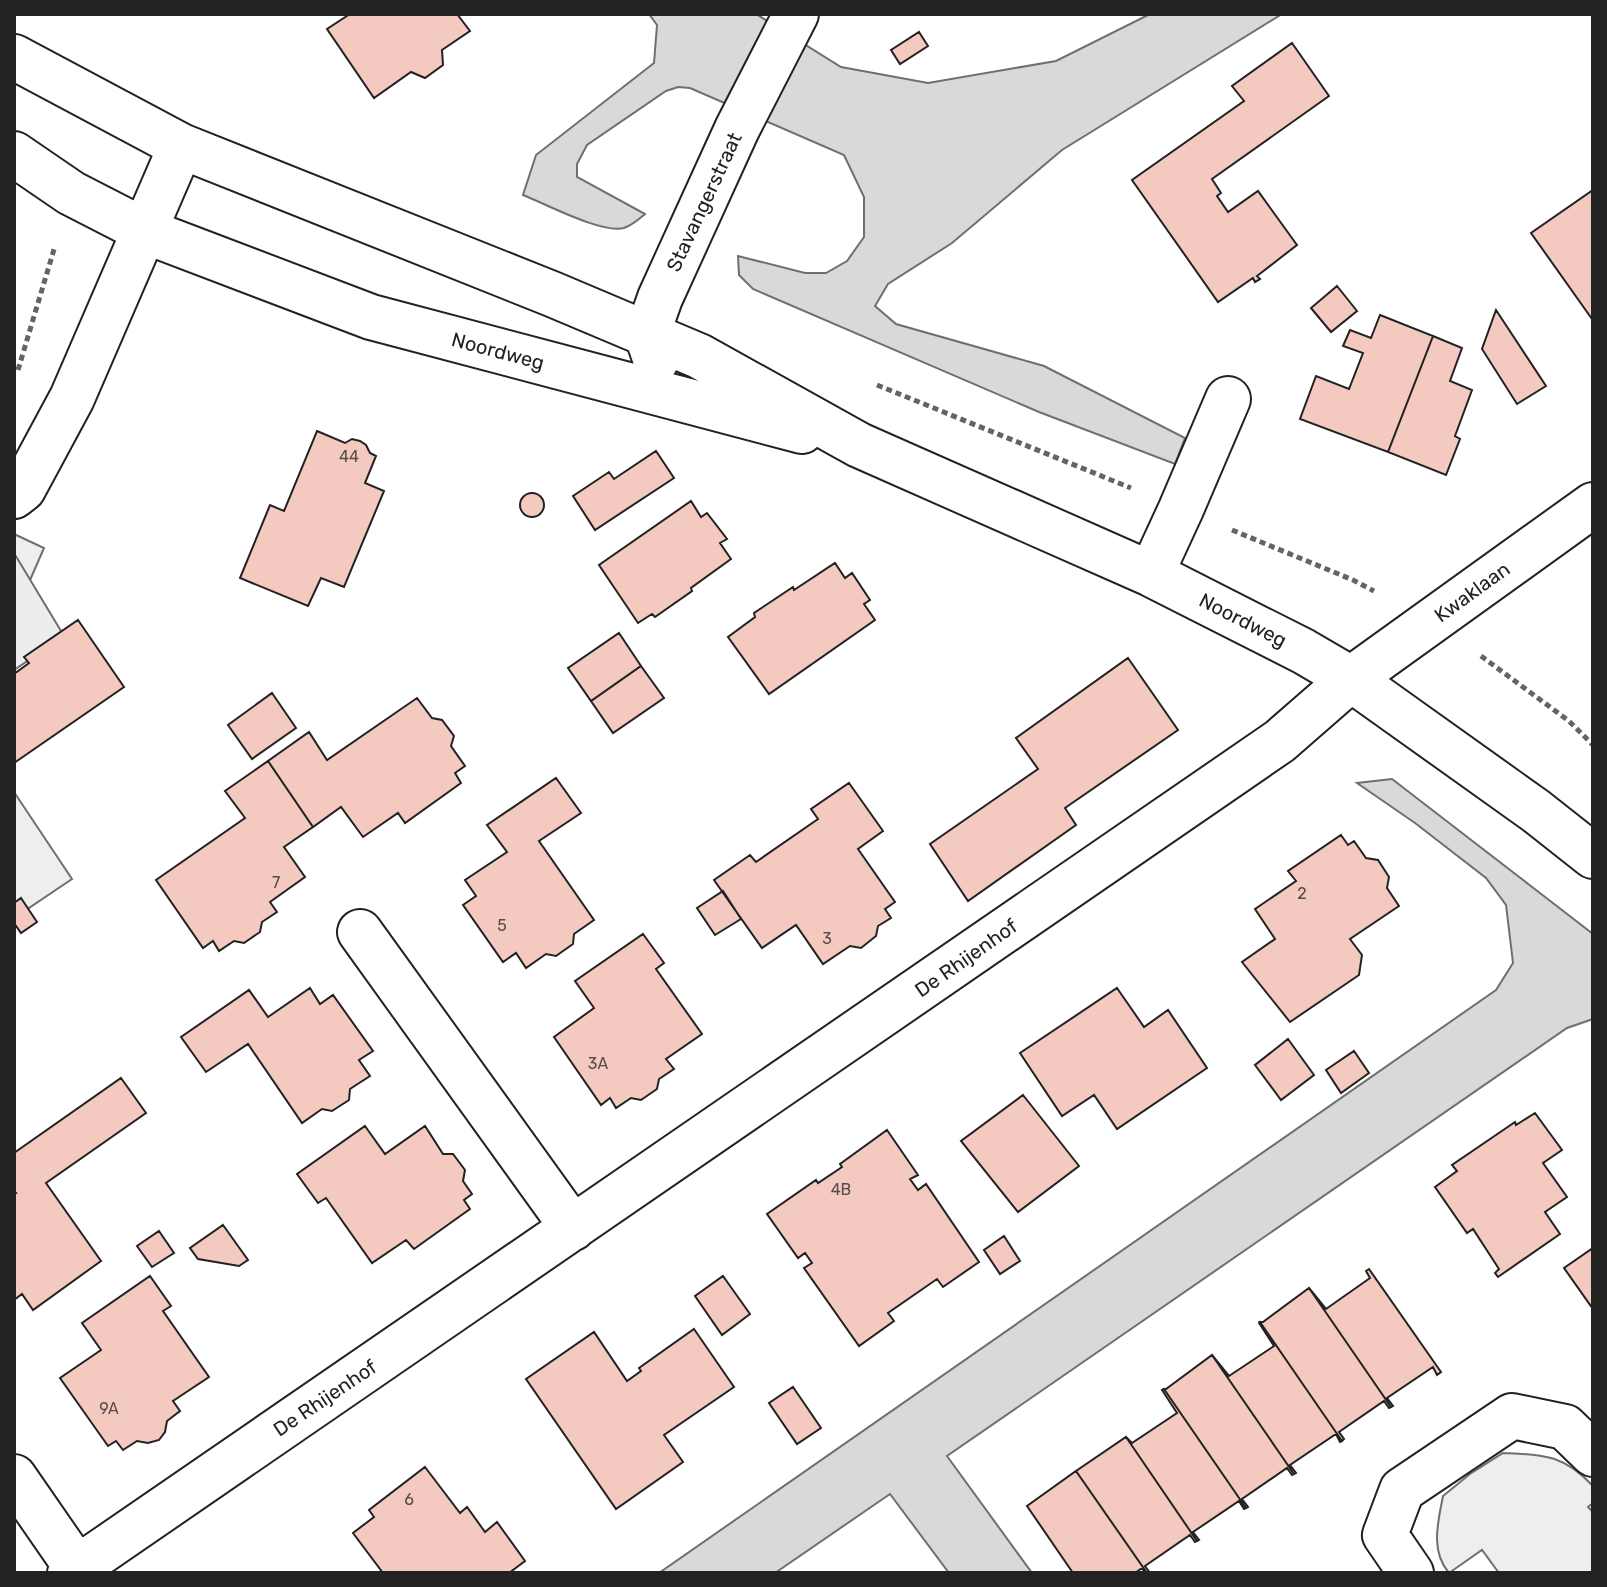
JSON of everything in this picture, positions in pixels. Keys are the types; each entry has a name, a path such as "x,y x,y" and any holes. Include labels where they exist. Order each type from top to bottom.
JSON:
{"street":[{"name":"Stavangerstraat","path":"647,335 660,298 737,129 796,14"},
{"name":"Noordweg","path":"14,57 181,146 699,356 859,445 1151,574 1303,651 1351,679 1536,811 1593,856"},
{"path":"14,496 23,489 72,398 181,146"},
{"name":"Noordweg","path":"14,154 71,193 145,231 371,317 859,445"},
{"path":"647,335 667,396"},
{"path":"1151,574 1228,399"},
{"name":"Kwaklaan","path":"1351,679 1593,505"},
{"name":"De Rhijenhof","path":"14,1477 74,1570 1280,741 1351,679"},
{"path":"360,932 573,1228"},
{"path":"1411,1573 1385,1535 1402,1490 1512,1416 1565,1427 1593,1454"}],"path":[{"path":"1433,621 1569,721 1593,745"}],"shaded area":[{"path":"649,14 756,14 841,67 928,83 1056,61 1150,14 1282,14 1062,150 952,243 888,284 875,306 896,324 1044,366 1185,438 1175,464 1039,412 753,289 739,275 738,256 805,273 826,273 847,261 864,237 864,197 844,155 690,88 678,87 666,91 587,145 577,164 577,177 645,214 633,224 614,229 602,227 523,195 536,155 654,63 657,25"},
{"path":"14,534 44,548 14,617"},
{"path":"14,553 64,636 14,670"},
{"path":"1392,779 1593,934 1593,1019 1567,1028 947,1456 1032,1573 949,1573 890,1494 775,1573 659,1573 1496,990 1513,963 1506,905 1486,878 1357,783"},
{"path":"14,792 72,879 14,918"},
{"path":"1503,1453 1552,1458 1572,1468 1593,1486 1593,1503 1588,1507 1593,1512 1593,1573 1499,1573 1482,1550 1449,1573 1437,1546 1443,1496"}],"building":[{"path":"350,14 457,14 470,31 442,50 443,65 425,78 411,72 374,98 327,29"},
{"path":"919,32 928,46 900,64 891,50"},
{"path":"1292,43 1329,96 1212,179 1221,193 1217,196 1228,212 1258,191 1297,245 1257,276 1260,279 1255,282 1253,278 1218,302 1132,180 1244,101 1232,86"},
{"path":"1593,190 1593,318 1592,319 1531,233"},
{"path":"1337,286 1357,311 1331,332 1311,308"},
{"path":"1496,310 1546,386 1517,404 1482,349"},
{"path":"1380,315 1433,336 1388,452 1300,419 1316,376 1349,389 1363,353 1343,346 1350,330 1371,338"},
{"path":"1433,336 1462,348 1450,381 1472,390 1455,436 1460,439 1446,475 1388,452"},
{"path":"317,431 345,443 352,439 366,445 370,453 376,456 365,483 384,491 344,587 321,578 308,606 240,578 270,505 284,511"},
{"path":"656,451 674,478 595,530 573,496 609,472 614,479"},
{"path":"532,493 543,500 544,505 537,516 532,517 521,510 520,505 527,494"},
{"path":"691,501 701,517 707,513 727,539 720,543 731,559 655,617 652,614 638,623 599,565"},
{"path":"835,563 845,578 852,573 870,600 864,604 875,620 769,694 728,637 755,617 754,613"},
{"path":"78,620 124,687 14,763 14,674 29,663 24,657"},
{"path":"619,633 641,666 591,701 568,668"},
{"path":"1128,658 1178,730 1065,808 1076,825 968,901 930,844 1038,769 1016,738"},
{"path":"641,666 664,698 613,733 591,701"},
{"path":"272,693 296,728 252,759 228,725"},
{"path":"417,698 432,718 442,720 454,736 451,746 465,766 455,773 461,783 405,823 398,813 363,837 341,807 313,827 268,761 309,732 327,760"},
{"path":"268,761 313,827 284,847 305,877 270,902 277,912 262,922 260,932 244,943 234,941 219,951 213,941 203,948 156,880 245,818 225,791"},
{"path":"556,778 581,813 539,841 594,920 574,934 573,944 556,956 546,954 526,968 516,953 503,962 463,905 476,896 465,880 507,852 487,825"},
{"path":"849,783 883,831 858,849 895,902 885,909 891,918 878,926 876,936 861,948 850,946 823,964 796,925 762,948 714,880 750,855 756,862 818,819 811,809"},
{"path":"1341,835 1348,845 1354,841 1366,858 1378,860 1389,877 1387,888 1399,906 1350,939 1362,955 1359,975 1290,1022 1242,962 1275,939 1255,909 1296,881 1288,871"},
{"path":"723,891 741,919 715,935 697,908"},
{"path":"21,898 37,922 21,933 14,923 14,903"},
{"path":"643,934 664,963 656,969 702,1034 666,1059 674,1069 659,1079 657,1089 641,1100 631,1098 616,1108 610,1098 601,1105 554,1037 594,1008 575,981"},
{"path":"310,988 320,1004 333,995 373,1051 359,1060 370,1076 350,1089 349,1100 332,1111 322,1109 302,1123 248,1044 206,1072 181,1037 249,990 268,1017"},
{"path":"1117,988 1144,1027 1168,1010 1207,1068 1117,1129 1094,1095 1062,1116 1020,1053"},
{"path":"1288,1039 1314,1075 1281,1100 1255,1065"},
{"path":"1354,1051 1369,1073 1341,1093 1326,1070"},
{"path":"121,1078 146,1113 46,1183 101,1261 33,1310 22,1294 14,1300 14,1153"},
{"path":"1023,1095 1079,1166 1018,1212 961,1141"},
{"path":"1535,1113 1562,1150 1543,1163 1567,1197 1545,1212 1560,1234 1498,1277 1495,1273 1499,1269 1473,1229 1467,1233 1435,1187 1457,1171 1452,1165 1515,1122 1516,1125"},
{"path":"365,1126 385,1154 425,1126 443,1154 453,1154 465,1170 463,1181 472,1194 464,1200 470,1209 414,1249 406,1240 372,1263 326,1198 318,1203 297,1174"},
{"path":"887,1130 918,1175 910,1179 918,1190 926,1184 979,1262 943,1287 937,1279 888,1313 894,1321 859,1346 804,1268 812,1263 805,1253 798,1258 767,1214 816,1180 818,1183 842,1167 840,1164"},
{"path":"223,1225 248,1260 239,1266 198,1259 190,1248"},
{"path":"159,1231 174,1253 152,1267 137,1246"},
{"path":"1004,1236 1020,1261 1000,1274 984,1250"},
{"path":"1593,1248 1593,1309 1564,1268"},
{"path":"1369,1269 1441,1372 1437,1375 1433,1367 1387,1398 1391,1407 1309,1288 1326,1309 1370,1278 1366,1271"},
{"path":"150,1276 171,1306 163,1311 209,1377 173,1401 180,1411 167,1421 165,1432 159,1440 148,1443 137,1441 123,1450 116,1441 108,1446 60,1378 101,1350 82,1323"},
{"path":"723,1276 750,1314 722,1335 695,1296"},
{"path":"1309,1288 1391,1407 1384,1401 1339,1432 1344,1439 1342,1441 1260,1322"},
{"path":"1260,1322 1342,1441 1336,1434 1290,1465 1294,1474 1212,1355 1229,1376 1274,1346"},
{"path":"694,1329 734,1387 664,1435 683,1462 616,1509 526,1379 594,1332 627,1381 641,1371 639,1368"},
{"path":"1212,1355 1294,1474 1287,1468 1242,1499 1246,1508 1164,1389"},
{"path":"793,1387 821,1428 797,1444 769,1403"},
{"path":"1164,1389 1246,1508 1239,1501 1193,1532 1197,1541 1126,1437 1132,1443 1177,1413"},
{"path":"1126,1437 1197,1541 1190,1535 1145,1566 1150,1573 1147,1573 1076,1471"},
{"path":"425,1467 460,1513 467,1507 485,1532 497,1522 525,1561 509,1573 383,1573 353,1533 374,1517 369,1510"},
{"path":"1076,1471 1147,1573 1142,1568 1135,1573 1073,1573 1027,1506"}]}
